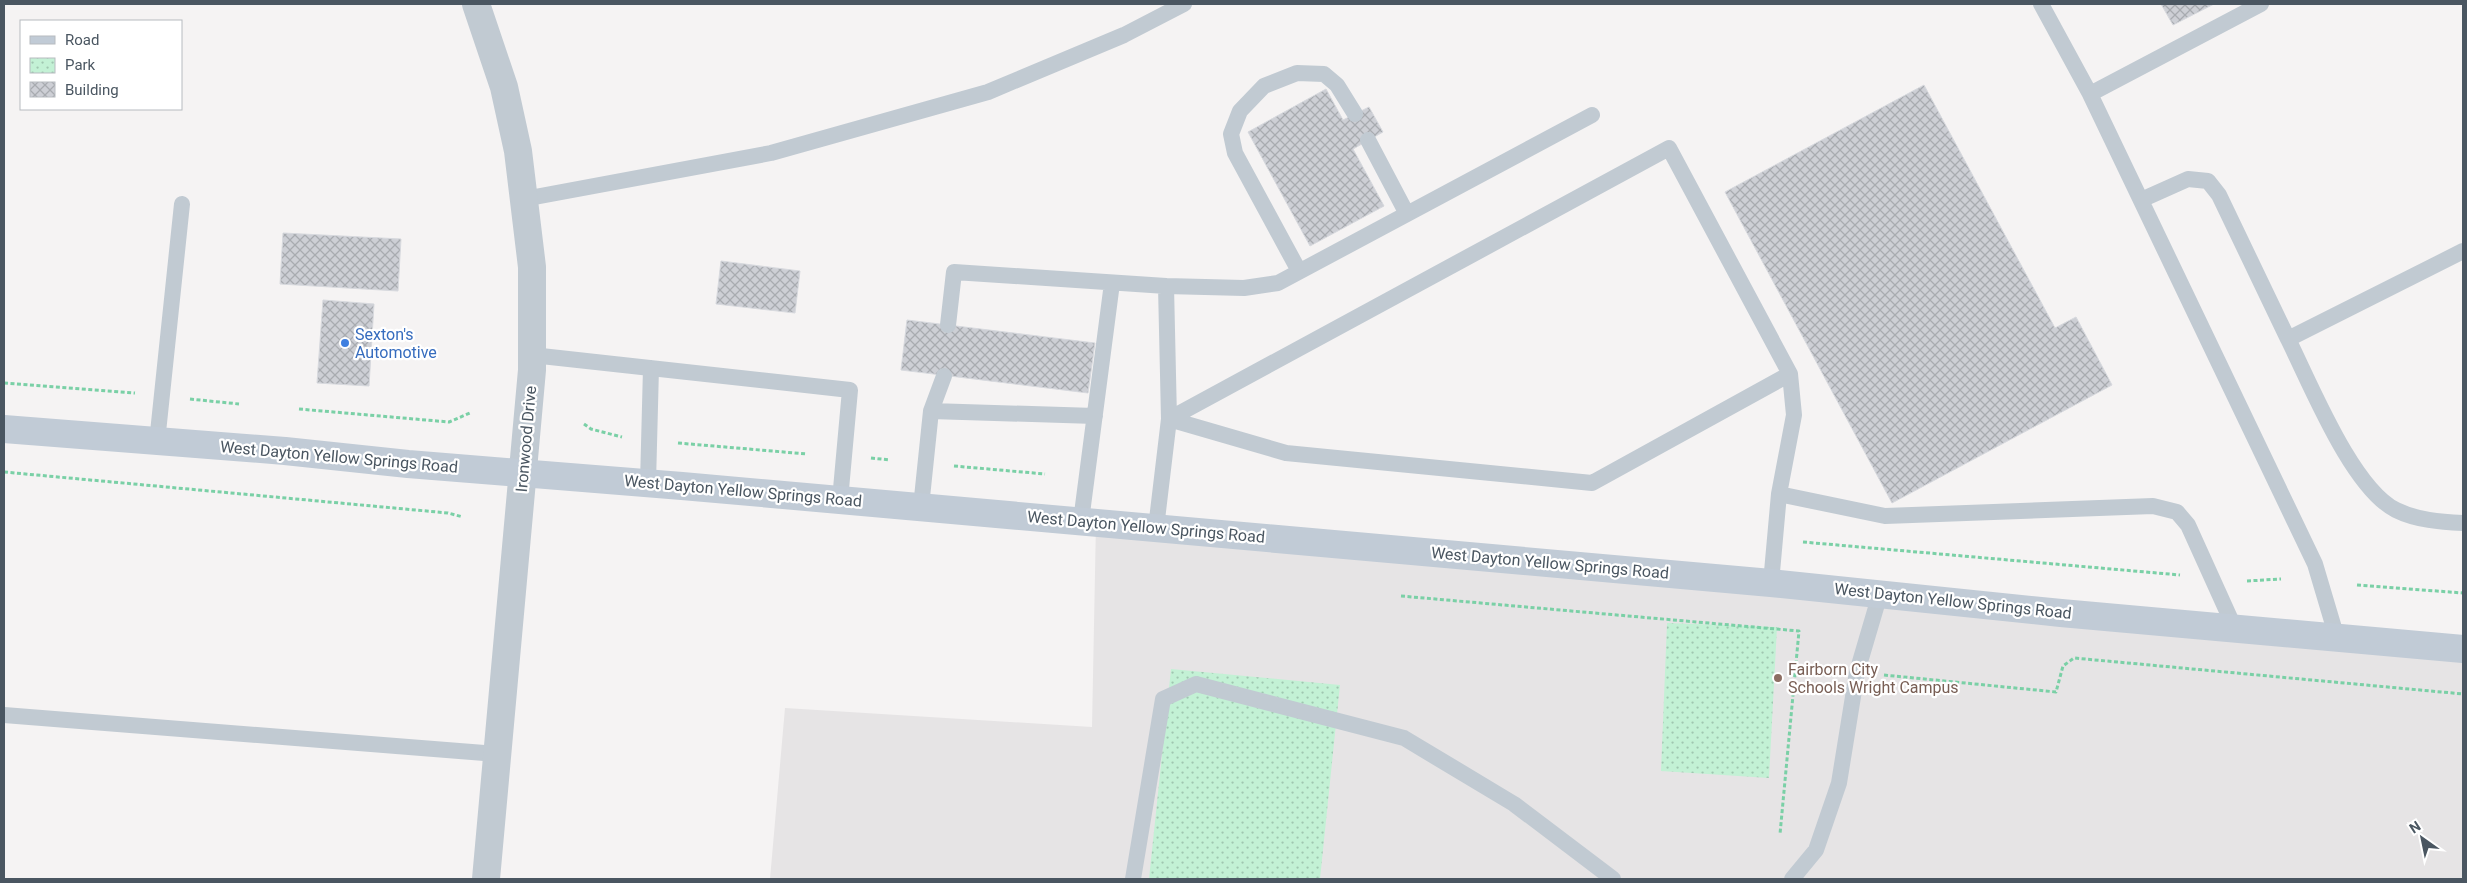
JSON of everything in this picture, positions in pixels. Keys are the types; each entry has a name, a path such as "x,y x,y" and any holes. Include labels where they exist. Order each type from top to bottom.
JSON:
{"main road":[{"name":"West Dayton Yellow Springs Road","path":"4,429 1081,521 1771,583 2235,629 2463,649"}],"street":[{"name":"Ironwood Drive","path":"476,4 504,87 518,151 532,267 532,355 486,879"}],"lane":[{"path":"524,199 771,153 988,92 1124,35 1184,4"},
{"path":"2041,4 2090,94 2315,564 2337,638"},
{"path":"2090,94 2261,4"},
{"path":"1299,272 1236,153 1231,134 1240,111 1264,86 1297,73 1324,74 1337,85 1355,114"},
{"path":"948,325 954,272 1166,286 1244,288 1278,283 1592,115"},
{"path":"1368,140 1407,214"},
{"path":"1169,418 1669,148 1790,374 1794,415 1779,494 1771,583"},
{"path":"2141,200 2188,179 2208,181 2219,195 2288,340 2353,468 2368,487 2395,510 2435,522 2463,523"},
{"path":"157,442 182,204"},
{"path":"2288,340 2463,251"},
{"path":"1081,521 1112,283"},
{"path":"1156,528 1169,418 1166,286"},
{"path":"532,355 850,390 840,500"},
{"path":"648,483 651,368"},
{"path":"1169,418 1286,453 1592,483 1790,374"},
{"path":"921,507 931,411 944,376"},
{"path":"931,411 1095,416"},
{"path":"1779,494 1885,516 2153,506 2177,512 2188,525 2235,629"},
{"path":"1792,879 1816,850 1838,783 1857,672 1880,594"},
{"path":"1133,879 1163,698 1196,684 1404,738 1514,804 1613,879"},
{"path":"4,716 497,754"}],"path":[{"path":"4,383 140,393"},
{"path":"181,398 239,404"},
{"path":"299,409 449,422 470,413"},
{"path":"584,424 591,429 613,436 650,441 807,454"},
{"path":"869,458 890,460"},
{"path":"953,466 1046,474"},
{"path":"4,472 448,513 463,517"},
{"path":"1803,542 2183,576"},
{"path":"2247,581 2281,579"},
{"path":"2357,585 2463,593"},
{"path":"1401,596 1799,632 1780,834"},
{"path":"1795,668 1857,672 2056,692 2063,666 2074,658 2463,694"}],"shaded area":[{"name":"Fairborn City Schools Wright Campus","path":"1096,522 2463,649 2463,879 770,879 785,708 1092,727"}],"green space":[{"path":"1667,623 1777,627 1769,778 1661,771"},
{"path":"1171,669 1340,685 1320,879 1149,879"}],"building":[{"path":"2161,4 2214,4 2173,25"},
{"path":"1924,85 2055,328 2076,317 2112,385 1892,503 1725,192"},
{"path":"1326,89 1343,120 1369,107 1383,132 1353,149 1384,206 1310,246 1248,132"},
{"path":"283,233 401,239 398,291 280,284"},
{"path":"721,261 800,271 795,313 716,304"},
{"path":"323,300 374,304 369,386 317,383"},
{"path":"907,320 1095,343 1088,393 901,370"}],"place":[{"name":"Sexton's Automotive","path":"345,343"},
{"name":"Fairborn City Schools Wright Campus","path":"1778,678"}]}
